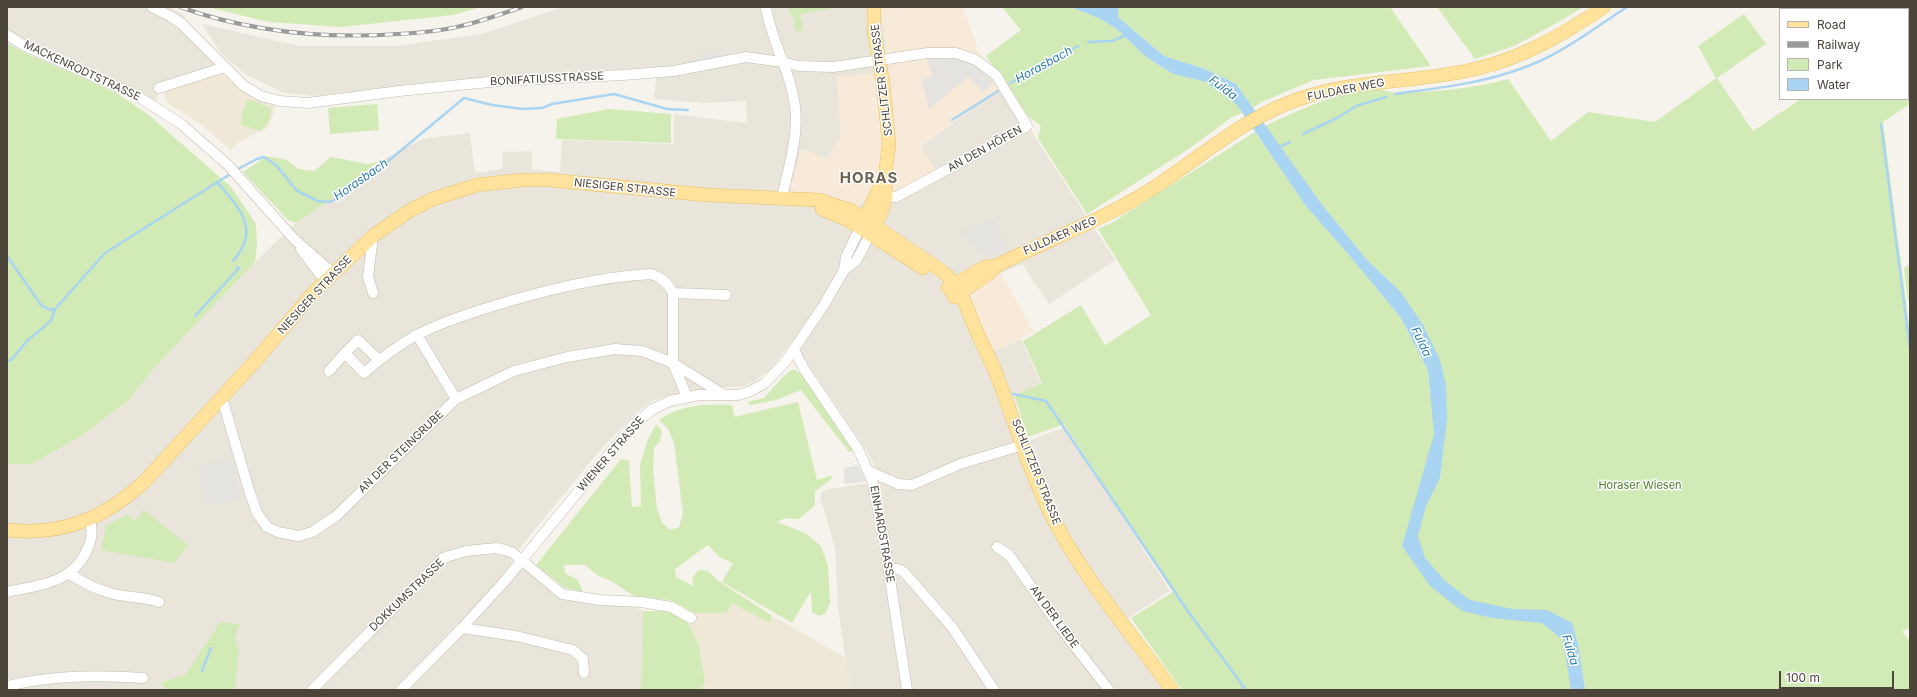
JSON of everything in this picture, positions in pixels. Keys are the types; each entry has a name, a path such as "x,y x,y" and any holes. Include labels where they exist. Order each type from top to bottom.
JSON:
{"main road":[{"name":"SCHLITZER STRASSE","path":"868,227 882,211 886,196 885,176 888,133 874,32 874,7"},
{"name":"FULDAER WEG","path":"953,291 988,274 996,266 1128,203 1246,124 1284,105 1313,95 1344,88 1452,73 1496,64 1546,44 1604,7"},
{"name":"SCHLITZER STRASSE","path":"868,227 885,176"},
{"name":"NIESIGER STRASSE","path":"7,530 42,531 90,520 122,502 144,482 222,398 329,277 373,236 409,211 433,199 454,191 495,182 549,180 707,195 819,200 852,211 868,227"},
{"name":"SCHLITZER STRASSE","path":"868,227 943,272 962,311 973,323 993,364 1048,507 1065,540 1172,690"}],"street":[{"name":"BONIFATIUSSTRASSE","path":"152,7 182,24 244,86 261,96 280,102 308,103 399,91 500,81 674,71 746,57 799,66 833,67 879,62"},
{"path":"766,7 795,108 796,124 782,198"},
{"name":"MACKENRODTSTRASSE","path":"7,36 136,95 181,124 228,164 329,277"},
{"name":"AN DEN HÖFEN","path":"879,62 928,54 956,53 976,60 996,75 1027,126 896,198 886,196"},
{"path":"158,88 224,67"},
{"name":"WIENER STRASSE","path":"401,690 462,628 521,560 634,424 653,409 670,401 687,397 738,395 751,391 765,383 776,374 824,305 844,270 856,262 868,227"},
{"path":"373,236 368,277 373,293"},
{"path":"345,353 364,373 379,360 417,335 469,314 525,296 587,282 651,274 661,277 668,284 673,293 673,363 687,397"},
{"path":"673,293 726,294"},
{"path":"417,335 456,399"},
{"path":"329,371 358,340 379,360"},
{"name":"AN DER STEINGRUBE","path":"222,398 249,490 258,513 266,527 278,532 298,536 312,532 335,517 456,399 514,371 581,355 615,349 642,351 673,363 724,395"},
{"name":"EINHARDSTRASSE","path":"794,350 804,369 853,442 869,471 881,517 907,690"},
{"path":"869,471 898,484 912,485 960,464 1023,444"},
{"path":"7,592 58,580 70,574 82,560 89,547 92,535 90,520"},
{"name":"AN DER LIEDE","path":"996,547 1009,555 1059,626 1109,690"},
{"name":"DOKKUMSTRASSE","path":"312,690 444,558 466,551 496,548 513,553 562,594 600,600 641,602 671,607 691,618"},
{"path":"888,568 898,569 904,572 937,608 952,627 994,690"},
{"path":"70,574 82,581 111,593 148,598 159,602"},
{"path":"462,628 516,636 572,650 583,659 584,673"},
{"path":"7,686 35,679 99,675 143,678"}],"shaded area":[{"path":"7,7 166,7 182,13 206,51 220,66 159,89 156,102 137,90 28,42 7,30"},
{"path":"564,7 881,7 889,71 838,77 841,136 826,159 802,149 792,182 791,192 920,147 1003,86 1115,260 1049,304 1022,264 1001,273 979,287 993,351 1021,339 1041,384 1013,395 1028,441 1063,428 1087,462 1170,591 1128,618 1179,690 850,690 838,607 835,547 820,497 822,492 827,489 879,482 877,471 866,450 792,341 770,370 752,383 740,387 724,387 666,396 655,400 638,411 601,449 510,560 548,587 633,606 643,611 641,690 235,690 239,652 235,637 240,624 221,622 185,675 161,682 165,690 7,690 7,464 32,464 83,435 129,400 155,367 255,262 296,223 327,202 378,162 423,139 470,133 475,173 502,169 503,152 532,151 532,169 560,172 562,140 674,144 674,114 747,123 746,101 703,103 654,99 657,68 441,81 317,96 284,93 245,74 221,53 202,24 299,46 396,46 481,34"},
{"path":"881,7 963,7 977,46 976,49 1003,86 920,146 937,171 896,193 867,200 856,207 828,199 791,192 792,182 802,149 826,159 841,136 837,77 889,71"},
{"path":"722,50 723,57 701,60 701,53"},
{"path":"955,58 977,66 994,83 983,92 968,77 929,109 922,80 932,76 927,59"},
{"path":"221,73 255,99 276,105 271,121 266,129 238,142 231,150 203,126 166,102 164,92 171,87"},
{"path":"994,219 1007,251 986,257 958,233"},
{"path":"1001,273 1034,332 993,351 972,303 971,296 979,287"},
{"path":"232,458 242,497 207,506 197,466"},
{"path":"858,465 866,481 844,484 844,468"},
{"path":"732,602 769,623 771,615 846,658 850,690 701,690 705,682 699,646 688,623 694,613 726,613"}],"green space":[{"path":"207,7 481,7 453,15 341,27 269,22"},
{"path":"789,7 840,7 800,14 803,30 796,32 793,15 790,16"},
{"path":"1002,7 1071,7 1101,19 1119,31 1146,57 1173,74 1206,82 1237,105 1242,113 1232,117 1190,148 1087,214 1038,138 1041,126 1029,117 986,56 1021,30"},
{"path":"1118,7 1390,7 1431,66 1314,80 1261,102 1253,108 1236,84 1205,69 1164,56 1118,17"},
{"path":"1437,7 1583,7 1514,46 1475,59"},
{"name":"Horaser Wiesen","path":"1744,14 1766,44 1717,78 1753,131 1800,100 1909,100 1909,95 1910,96 1910,104 1883,122 1910,333 1910,628 1902,631 1910,641 1910,690 1182,690 1131,618 1173,592 1064,424 1028,437 1014,395 1042,383 1023,341 1081,305 1105,345 1151,315 1098,229 1113,222 1255,132 1305,205 1401,318 1428,370 1430,396 1440,384 1400,291 1366,259 1320,202 1265,126 1320,102 1364,90 1378,89 1396,93 1439,91 1467,88 1508,79 1551,141 1588,112 1655,122 1716,78 1698,46"},
{"path":"7,43 23,52 115,92 150,116 231,187 256,224 257,245 255,262 155,367 129,400 83,435 32,464 7,464"},
{"path":"248,99 271,108 269,120 261,131 241,125 242,113"},
{"path":"377,104 379,130 330,134 328,108"},
{"path":"609,109 671,114 671,143 556,139 557,119"},
{"path":"267,156 287,160 298,169 314,171 331,157 367,164 378,162 327,202 296,223 288,220 243,172"},
{"path":"1910,264 1910,300 1908,301 1904,268"},
{"path":"793,369 801,374 853,451 849,452 801,390 776,400 750,405 748,402 764,398 783,377"},
{"path":"798,402 817,480 834,475 830,480 815,491 815,505 799,519 785,518 777,522 805,533 821,546 828,566 830,603 825,614 819,616 812,612 811,591 792,623 722,582 733,563 719,557 708,545 675,569 676,577 693,586 693,577 699,570 708,571 717,580 771,615 770,623 732,603 726,613 694,613 670,600 634,596 611,581 597,575 585,565 564,565 565,573 578,580 583,592 565,588 536,565 621,459 629,461 632,507 641,506 640,465 647,441 656,424 662,431 660,441 654,448 653,469 657,509 662,523 670,530 679,527 683,513 674,443 668,429 659,420 667,415 694,406 732,405 734,417"},
{"path":"144,510 188,545 174,563 101,550 106,526 128,514 134,521"},
{"path":"643,611 669,611 688,623 699,646 705,682 701,690 641,690"},
{"path":"220,622 240,624 235,637 239,652 235,690 165,690 161,682 185,675"}],"water":[{"name":"Fulda","path":"1071,7 1118,7 1118,17 1164,56 1205,69 1236,84 1320,202 1366,259 1400,291 1423,325 1440,360 1446,385 1447,419 1440,478 1426,506 1418,536 1425,558 1445,581 1470,600 1512,609 1547,610 1572,623 1578,644 1585,690 1571,690 1563,640 1542,623 1492,618 1462,611 1430,586 1402,546 1434,434 1428,370 1401,318 1305,205 1237,105 1206,82 1173,74 1146,57 1119,31 1101,19"}],"waterway":[{"path":"1395,94 1474,82 1505,74 1534,64 1562,49 1627,7"},
{"name":"Horasbach","path":"1088,42 1112,41 1126,35"},
{"name":"Horasbach","path":"1010,83 1078,46"},
{"name":"Horasbach","path":"952,120 998,91"},
{"name":"Horasbach","path":"236,170 264,157 276,165 297,191 318,201 330,202 369,177 464,98 492,105 522,109 542,108 552,104 614,94 667,109 688,110"},
{"path":"1303,134 1337,118 1356,106 1386,97"},
{"path":"1881,124 1910,349"},
{"path":"1277,148 1290,142"},
{"name":"Horasbach","path":"7,361 11,360 28,340 51,321 55,309 105,253 232,173"},
{"path":"217,182 240,210 246,229 246,239 241,250 233,261"},
{"path":"7,256 41,305 50,310 55,309"},
{"path":"195,316 239,268 237,267"},
{"path":"1013,394 1046,401 1187,610 1246,690"},
{"path":"202,671 211,648"}],"railway":[{"path":"180,7 206,16 260,28 288,32 343,35 430,32 477,22 522,7"}],"district":[{"name":"HORAS","path":"869,178"}]}
